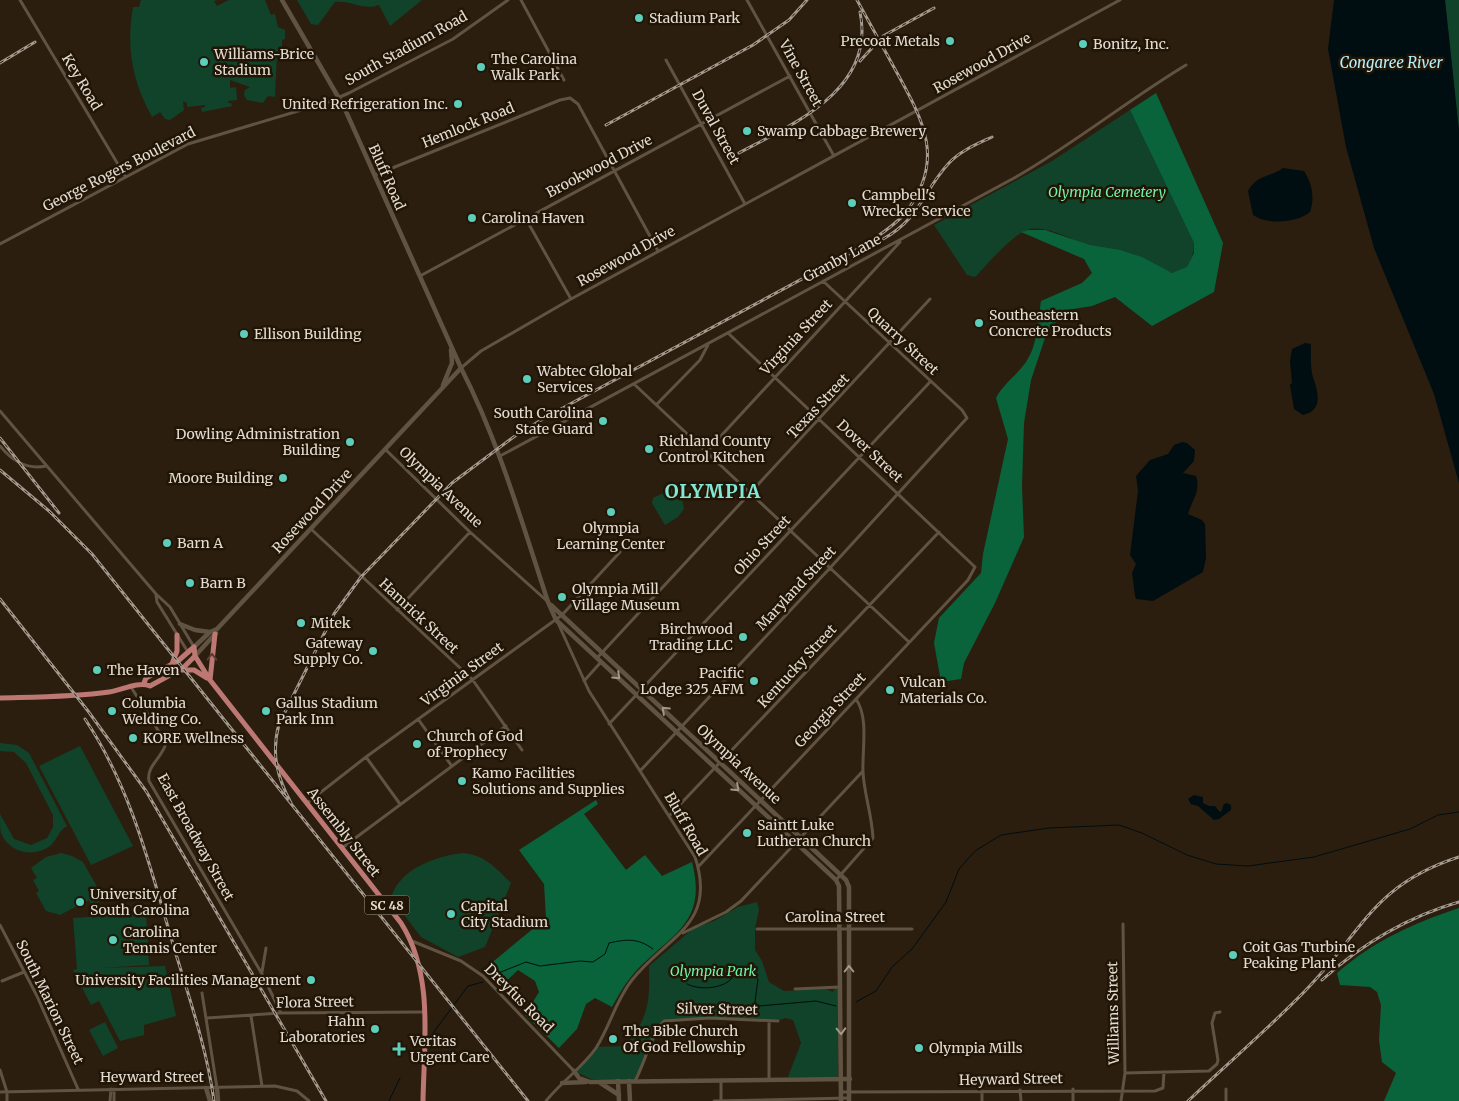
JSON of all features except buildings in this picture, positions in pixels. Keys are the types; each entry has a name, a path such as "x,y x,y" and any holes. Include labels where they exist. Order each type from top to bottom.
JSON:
{"main road":[{"name":"Bluff Road","path":"282,0 339,97 461,368 479,402 500,456 548,602"},
{"path":"442,388 452,363 451,344"},
{"name":"Rosewood Drive","path":"0,698 71,696 110,692 144,683 150,686 178,670 195,656 214,632 461,368"},
{"name":"Olympia Avenue","path":"548,602 682,725 840,875 849,887 849,1099"},
{"name":"Olympia Avenue","path":"548,602 556,620 795,844 836,880"},
{"path":"178,670 194,670 210,680 214,632 195,630 180,624"},
{"name":"Rosewood Drive","path":"144,683 146,678 172,664 214,632"},
{"path":"172,664 177,651 177,635"},
{"name":"Assembly Street","path":"194,647 195,656 210,680 401,923 412,941 419,964 424,1012 423,1101"},
{"name":"Assembly Street","path":"188,652 195,656"},
{"path":"836,880 840,895 842,1099"},
{"path":"574,1071 579,1078 590,1082"},
{"path":"562,1083 597,1081 850,1079"},
{"path":"597,1081 619,1095"},
{"path":"618,1081 619,1101"},
{"path":"630,1101 632,1081"},
{"path":"206,1088 210,1101"},
{"path":"217,1088 218,1101"}],"street":[{"name":"Key Road","path":"20,0 125,176"},
{"name":"South Stadium Road","path":"339,97 453,39 508,0"},
{"path":"521,0 564,80"},
{"name":"Vine Street","path":"748,0 834,156"},
{"name":"Rosewood Drive","path":"461,368 482,351 570,299 1120,0"},
{"name":"Duval Street","path":"666,60 745,204"},
{"name":"Granby Lane","path":"500,456 902,240 1059,151 1186,64"},
{"name":"Brookwood Drive","path":"420,276 790,76"},
{"name":"George Rogers Boulevard","path":"0,244 125,176 201,138 339,97"},
{"name":"Hemlock Road","path":"375,175 560,100 570,98 578,104 614,171"},
{"path":"614,171 658,251"},
{"path":"526,219 570,299"},
{"name":"Virginia Street","path":"707,451 902,240"},
{"name":"Quarry Street","path":"823,281 962,410 967,418"},
{"name":"Texas Street","path":"597,658 820,420 930,299"},
{"name":"Dover Street","path":"728,332 899,493 974,567"},
{"path":"657,404 700,360 708,343"},
{"name":"Ohio Street","path":"609,724 930,382"},
{"path":"634,384 909,642"},
{"path":"0,411 156,594 170,607 194,647"},
{"name":"Maryland Street","path":"640,771 967,418"},
{"path":"0,446 9,457 20,464 36,468 46,466"},
{"name":"Olympia Avenue","path":"385,449 470,532 548,602"},
{"name":"Hamrick Street","path":"311,529 472,679 522,750"},
{"path":"397,610 470,532"},
{"name":"Kentucky Street","path":"670,815 939,532"},
{"name":"Virginia Street","path":"307,804 366,757 556,620 620,552"},
{"name":"Georgia Street","path":"698,867 968,580 974,567"},
{"path":"156,594 157,602 188,652"},
{"name":"Bluff Road","path":"547,1100 596,1047 631,981 680,935 696,910 700,896 698,867 695,857 670,815 609,724 584,681 556,620"},
{"path":"566,641 573,636"},
{"path":"584,681 601,662"},
{"name":"East Broadway Street","path":"130,687 166,742 162,754 149,771 149,781 262,974 281,1013"},
{"path":"836,880 873,838 872,818 863,771 864,738 860,705 856,698"},
{"path":"418,719 451,765"},
{"path":"342,848 451,765 506,726"},
{"path":"366,757 400,804"},
{"path":"680,935 694,926 726,912 741,901 863,771"},
{"name":"Williams Street","path":"1121,1101 1124,1091 1125,1074 1123,924"},
{"name":"South Marion Street","path":"0,925 67,1060 78,1089"},
{"name":"Carolina Street","path":"757,929 912,928"},
{"name":"Dreyfus Road","path":"412,941 461,961 483,976 574,1071"},
{"path":"262,974 261,966 266,948"},
{"path":"2,981 24,972"},
{"path":"795,989 840,987"},
{"path":"202,993 217,1088"},
{"name":"Flora Street","path":"206,1018 281,1013 424,1012"},
{"path":"1125,1074 1209,1071 1217,1064 1217,1046 1212,1023 1215,1013 1220,1012"},
{"path":"251,1016 262,1086"},
{"name":"Silver Street","path":"632,1081 660,1025 664,1021 709,1018 778,1021"},
{"path":"769,1021 769,1080"},
{"path":"0,1070 7,1092 7,1101"},
{"name":"Heyward Street","path":"842,1092 1160,1090 1164,1083 1164,1072"},
{"path":"721,1081 722,1101"},
{"name":"Heyward Street","path":"0,1092 262,1086 285,1087 302,1093 309,1101"},
{"path":"112,1101 113,1089"},
{"path":"1226,1089 1226,1101"},
{"path":"1020,1090 1021,1101"},
{"path":"1073,1090 1073,1101"},
{"path":"982,1091 982,1101"},
{"path":"714,1101 849,1099"}],"green space":[{"name":"Williams-Brice Stadium","path":"141,0 218,0 214,1 217,6 229,0 265,0 271,15 275,14 278,27 285,30 285,39 282,40 282,53 277,53 275,97 268,96 263,103 247,100 244,95 245,90 250,87 230,80 230,88 236,87 237,100 228,101 232,106 202,112 201,108 205,107 205,105 187,107 187,103 183,101 184,110 170,120 165,119 160,112 152,117 145,104 132,64 130,36 133,7 139,7"},
{"path":"297,0 422,0 390,26 379,5 368,7 341,2 335,2 318,25 311,24"},
{"path":"1445,0 1459,0 1459,129 1457,119"},
{"path":"1156,93 1223,243 1214,292 1152,326 1115,297 1092,306 1067,310 1047,332 1031,380 1024,423 1022,486 1024,537 995,603 964,663 961,679 941,682 934,643 939,618 981,573 983,554 1008,439 996,398 1030,355 1037,332 1041,301 1082,283 1092,273 1084,259 1021,232 1045,230 1090,245 1120,250 1142,257 1172,273 1187,267 1194,253 1194,243 1130,110"},
{"name":"Olympia Cemetery","path":"1130,110 1194,243 1192,257 1188,266 1181,272 1172,273 1135,255 1082,243 1052,231 1030,229 1016,236 975,277 967,275 934,225 1052,161"},
{"path":"680,485 684,509 678,517 665,525 652,503 653,498"},
{"path":"0,743 17,745 29,753 67,826 53,843 44,850 30,852 16,849 5,840 1,833 0,814 14,839 31,845 47,838 53,827 53,815 26,763 14,752 0,751"},
{"path":"80,746 133,846 91,865 39,766"},
{"path":"596,800 598,804 584,814 626,870 645,855 662,876 692,862 696,883 695,900 691,914 683,926 636,971 612,1007 595,998 586,1004 577,1029 559,1048 525,1015 539,992 535,981 518,970 501,986 483,970 546,918 544,884 519,850"},
{"path":"61,853 83,862 104,899 92,906 89,900 60,915 46,911 36,893 39,891 33,880 37,878 31,868 46,857"},
{"name":"Capital City Stadium","path":"463,853 484,859 511,883 485,947 458,957 421,937 391,898 395,888 410,872 441,857"},
{"name":"Olympia Park","path":"757,902 759,910 755,929 755,950 762,961 769,982 784,991 826,989 833,992 835,988 839,988 838,1077 788,1077 801,1043 793,1020 785,1018 778,1021 714,1018 664,1021 635,1081 591,1079 574,1071 596,1047 625,1046 633,1036 639,1027 646,1009 649,989 649,966 695,927 714,921 738,907"},
{"path":"1459,908 1459,1101 1384,1101 1396,1073 1382,1062 1379,1040 1381,1005 1377,992 1370,987 1340,985 1337,973 1365,951 1395,934 1425,920"},
{"path":"146,913 149,965 100,968 165,966 176,1016 144,1025 144,1035 120,1041 99,1001 91,1005 73,970 77,969 73,918"},
{"path":"105,1022 118,1048 103,1056 89,1030"}],"water":[{"name":"Congaree River","path":"1334,0 1445,0 1459,130 1459,483 1434,394 1374,248 1346,147 1328,49"},
{"path":"1283,168 1304,171 1312,191 1310,212 1298,219 1282,221 1266,220 1253,215 1248,191 1260,179"},
{"path":"1305,343 1311,344 1312,372 1318,402 1313,410 1303,415 1294,409 1290,385 1292,383 1290,361 1292,349"},
{"path":"1182,442 1187,443 1195,450 1194,461 1183,473 1196,476 1197,491 1188,514 1202,520 1205,524 1206,558 1203,572 1153,601 1136,599 1132,573 1136,564 1130,555 1138,491 1136,476 1150,460 1168,454 1174,445"},
{"path":"1194,795 1203,797 1203,803 1215,806 1221,812 1224,804 1227,803 1231,805 1231,810 1219,819 1214,820 1198,806 1191,804 1188,799"}],"waterway":[{"path":"856,1002 876,991 892,967 912,949 946,902 959,869 975,851 1001,835 1049,828 1119,825 1142,833 1187,855 1216,864 1248,866 1314,857 1410,829 1438,815 1459,812"},
{"path":"491,976 526,962 540,966 580,961 593,962 605,954 609,943 627,940 637,941 653,949"},
{"path":"687,984 708,988 720,986 736,975 750,971 758,979 755,1002 759,1006 816,1001 836,1006"},
{"path":"433,1033 468,986 483,982"},
{"path":"389,1101 400,1078"}],"railway":[{"path":"606,125 753,45 789,20 807,0"},
{"path":"291,803 282,784 277,765 276,745 279,724 334,614 361,577 452,483 515,436 546,417 865,245 892,226 906,212 918,193 925,175 928,157 926,140 915,106 857,0"},
{"path":"860,61 883,36 934,8"},
{"path":"739,153 806,116 844,83 856,62 862,39 860,12"},
{"path":"0,63 35,42"},
{"path":"883,239 905,223 913,214 940,173 953,159 969,148 992,137"},
{"path":"0,438 59,513"},
{"path":"0,470 49,511 92,554 528,1101"},
{"path":"0,599 88,711 146,791 326,1101"},
{"path":"85,719 116,774 139,831 198,1025 214,1101"},
{"path":"1188,1101 1304,992 1387,896 1430,868 1459,857"},
{"path":"1322,980 1369,943 1386,933 1421,915 1459,902"}],"place":[{"name":"Stadium Park","path":"639,18"},
{"name":"Precoat Metals","path":"950,41"},
{"name":"Bonitz, Inc.","path":"1083,44"},
{"name":"Williams-Brice Stadium","path":"204,62"},
{"name":"The Carolina Walk Park","path":"481,67"},
{"name":"United Refrigeration Inc.","path":"458,104"},
{"name":"Swamp Cabbage Brewery","path":"747,131"},
{"name":"Campbell's Wrecker Service","path":"852,203"},
{"name":"Carolina Haven","path":"472,218"},
{"name":"Southeastern Concrete Products","path":"979,323"},
{"name":"Ellison Building","path":"244,334"},
{"name":"Wabtec Global Services","path":"527,379"},
{"name":"South Carolina State Guard","path":"603,421"},
{"name":"Dowling Administration Building","path":"350,442"},
{"name":"Richland County Control Kitchen","path":"649,449"},
{"name":"Moore Building","path":"283,478"},
{"name":"Olympia Learning Center","path":"611,512"},
{"name":"Barn A","path":"167,543"},
{"name":"Barn B","path":"190,583"},
{"name":"Olympia Mill Village Museum","path":"562,597"},
{"name":"Mitek","path":"301,623"},
{"name":"Birchwood Trading LLC","path":"743,637"},
{"name":"Gateway Supply Co.","path":"373,651"},
{"name":"The Haven","path":"97,670"},
{"name":"Pacific Lodge 325 AFM","path":"754,681"},
{"name":"Vulcan Materials Co.","path":"890,690"},
{"name":"Columbia Welding Co.","path":"112,711"},
{"name":"Gallus Stadium Park Inn","path":"266,711"},
{"name":"KORE Wellness","path":"133,738"},
{"name":"Church of God of Prophecy","path":"417,744"},
{"name":"Kamo Facilities Solutions and Supplies","path":"462,781"},
{"name":"Saintt Luke Lutheran Church","path":"747,833"},
{"name":"University of South Carolina","path":"80,902"},
{"name":"Capital City Stadium","path":"451,914"},
{"name":"Carolina Tennis Center","path":"113,940"},
{"name":"Coit Gas Turbine Peaking Plant","path":"1233,955"},
{"name":"University Facilities Management","path":"311,980"},
{"name":"Hahn Laboratories","path":"375,1029"},
{"name":"The Bible Church Of God Fellowship","path":"613,1039"},
{"name":"Olympia Mills","path":"919,1048"},
{"name":"Veritas Urgent Care","path":"399,1049"}],"district":[{"name":"OLYMPIA","path":"713,491"}]}
